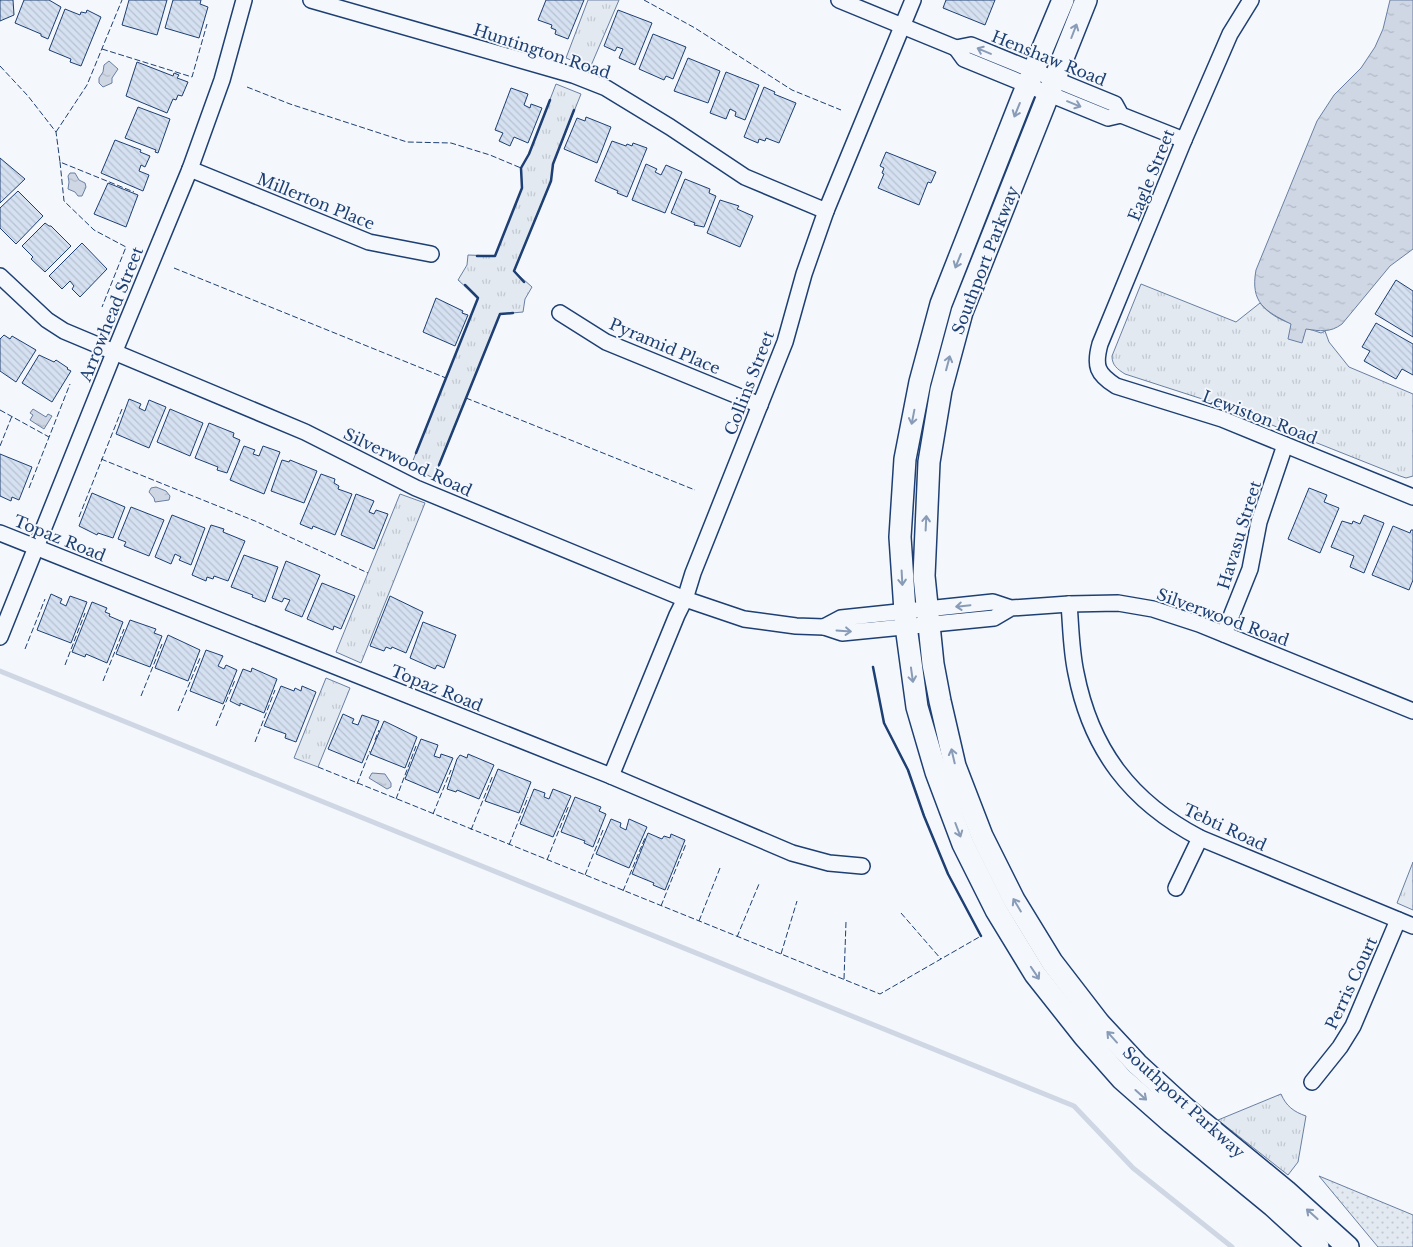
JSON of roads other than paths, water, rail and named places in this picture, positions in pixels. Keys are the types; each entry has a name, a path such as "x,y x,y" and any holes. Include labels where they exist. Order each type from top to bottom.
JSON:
{"street":[{"name":"Arrowhead Street","path":"0,637 114,352 190,169 222,80 244,0"},
{"name":"Huntington Road","path":"311,0 564,73 606,88 670,127 745,177 826,211"},
{"name":"Henshaw Road","path":"839,0 956,48 971,45 1108,118 1122,115 1184,140"},
{"name":"Collins Street","path":"611,776 685,599 693,572 785,342 804,274 826,211 913,0"},
{"name":"Southport Parkway","path":"1063,0 1030,78 941,304 920,382 905,459 900,537 905,618 917,707 936,772 967,852 996,910 1035,974 1084,1036 1122,1079 1172,1124 1273,1206 1318,1247"},
{"name":"Southport Parkway","path":"1086,0 962,312 941,390 929,462 924,576 935,673 955,766 986,844 1014,900 1052,962 1099,1023 1137,1064 1185,1108 1286,1191 1348,1247"},
{"name":"Eagle Street","path":"1097,369 1097,353 1100,344 1184,140 1230,34 1251,0"},
{"name":"Millerton Place","path":"190,169 369,242 431,254"},
{"name":"Silverwood Road","path":"0,276 47,320 64,331 305,432 416,488 685,599 744,619 796,626 824,627 842,633 905,618 994,618 1011,608 1118,603 1153,608 1224,634 1413,710"},
{"name":"Pyramid Place","path":"560,312 606,342 760,405"},
{"name":"Lewiston Road","path":"1097,369 1104,379 1116,386 1222,419 1413,497"},
{"name":"Havasu Street","path":"1224,634 1250,570 1259,522 1286,446"},
{"name":"Topaz Road","path":"0,533 611,776 792,853 829,863 862,866"},
{"name":"Tebti Road","path":"1069,604 1075,671 1084,705 1099,741 1131,789 1177,826 1200,838 1413,926"},
{"path":"1176,888 1200,838"},
{"name":"Perris Court","path":"1312,1082 1340,1047 1353,1026 1398,920"}],"water":[{"path":"1390,0 1413,0 1413,249 1390,266 1342,324 1329,330 1306,329 1302,343 1288,339 1291,324 1267,310 1258,298 1255,291 1256,270 1317,121 1334,95 1361,68 1375,47 1383,29"},
{"path":"109,61 118,69 112,78 112,83 103,87 99,83 99,78 103,72 104,65"},
{"path":"70,173 75,173 79,180 85,183 86,187 82,196 78,196 75,192 68,189 68,176"},
{"path":"33,409 46,417 48,414 52,416 44,429 30,420 33,415 30,413"},
{"path":"156,487 166,491 170,496 169,500 155,502 149,492 151,488"},
{"path":"372,773 385,774 391,783 391,787 387,789 369,778"}],"waterway":[{"path":"0,671 1074,1106 1133,1168 1232,1247"}]}
